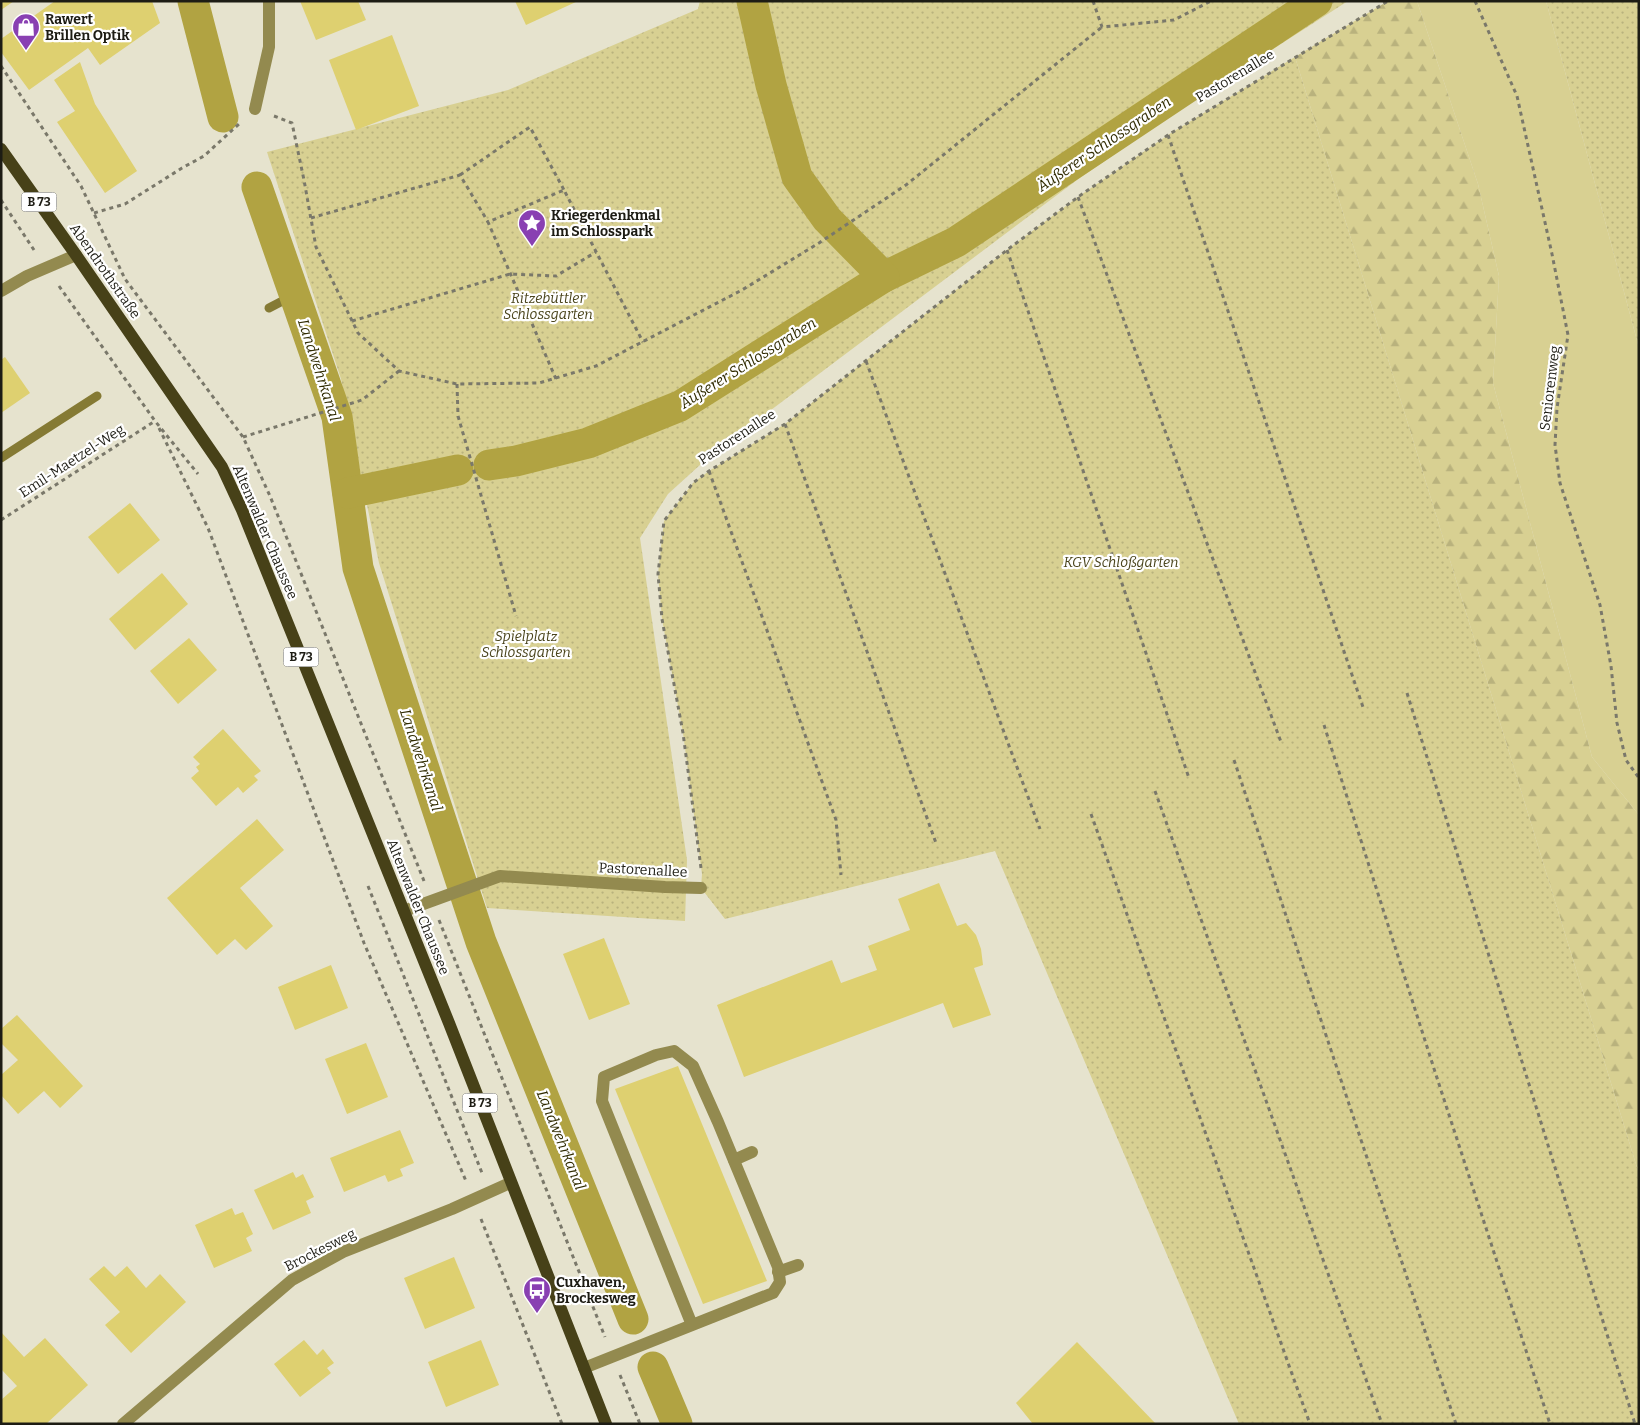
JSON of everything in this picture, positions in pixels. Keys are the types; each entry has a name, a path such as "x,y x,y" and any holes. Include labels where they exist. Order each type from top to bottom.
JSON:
{"main road":[{"name":"Abendrothstraße","path":"1,149 183,411"},
{"name":"Altenwalder Chaussee","path":"183,411 222,467 242,510 404,911 606,1424"}],"street":[{"path":"255,109 269,47 269,1"},
{"path":"1,291 76,255"},
{"name":"Pastorenallee","path":"404,911 500,876 701,888"},
{"path":"584,1368 773,1293 780,1282 778,1267 693,1066 674,1051 656,1055 604,1077 602,1101 692,1325"},
{"path":"734,1160 752,1152"},
{"name":"Brockesweg","path":"123,1424 292,1280 344,1252 474,1200 510,1183"},
{"path":"778,1272 798,1265"}],"path":[{"path":"1093,1 1102,27"},
{"path":"93,213 125,204 204,156 255,109 292,122 316,247 358,334 399,371 457,384 539,383 596,366 742,290 819,243 906,185 1102,27 1174,20 1211,1"},
{"name":"Pastorenallee","path":"701,888 702,874 683,733 662,618 658,574 664,521 693,483 785,424 1078,196 1168,135 1388,1"},
{"name":"Seniorenweg","path":"1475,1 1517,96 1552,254 1568,335 1557,408 1555,445 1560,483 1600,605 1611,666 1617,723 1626,760 1639,778"},
{"path":"1,66 81,186 125,279 243,437 270,496 640,1424"},
{"path":"311,218 460,175 530,127 643,342"},
{"path":"1168,135 1364,710"},
{"path":"460,175 488,222 556,379"},
{"path":"488,222 564,190"},
{"path":"1078,196 1281,742"},
{"path":"1,200 46,268 155,421 199,475"},
{"path":"1007,250 1189,778"},
{"path":"352,321 510,274 556,276 596,252"},
{"path":"866,361 1040,829"},
{"path":"243,437 362,400 399,371"},
{"path":"457,384 458,416 516,616"},
{"path":"155,421 184,476 208,528 364,943 474,1200 562,1424"},
{"name":"Emil-Maetzel-Weg","path":"1,520 155,421"},
{"path":"785,424 936,842"},
{"path":"709,471 836,820 841,875"},
{"path":"1407,693 1634,1424"},
{"path":"1324,725 1436,1078 1550,1424"},
{"path":"1234,760 1456,1424"},
{"path":"1155,791 1382,1424"},
{"path":"1091,814 1310,1424"},
{"path":"366,881 490,1193"}],"green space":[{"name":"Ritzebüttler Schlossgarten","path":"700,1 1348,1 1198,97 1077,180 711,455 668,494 640,538 687,860 685,921 487,908 379,563 341,379 267,152 508,90 698,9"},
{"path":"1388,1 1417,1 1478,184 1499,276 1493,383 1592,757 1639,815 1639,1174 1295,57"},
{"path":"1417,1 1546,1 1639,348 1639,815 1592,757 1493,383 1499,276 1478,184"},
{"path":"1546,1 1639,1 1639,348"},
{"name":"KGV Schloßgarten","path":"1295,57 1639,1174 1639,1424 1239,1424 995,851 725,919 701,888 702,874 683,733 662,619 658,574 664,521 693,483 785,424 1007,250 1078,197 1168,135"}],"building":[{"path":"1,1 14,1 1,10"},
{"path":"55,1 152,1 160,23 100,65 88,48 29,90 1,52 1,39"},
{"path":"300,1 358,1 366,20 316,40"},
{"path":"515,1 578,1 526,25"},
{"path":"392,35 419,106 356,130 329,60"},
{"path":"80,62 95,104 137,171 105,193 57,122 75,111 54,80"},
{"path":"5,357 30,393 1,413 1,360"},
{"path":"130,503 160,540 118,574 88,537"},
{"path":"162,573 188,604 135,650 109,619"},
{"path":"189,638 217,670 178,704 150,671"},
{"path":"223,729 261,771 254,776 258,780 243,793 238,787 216,806 191,778 199,771 196,767 200,764 193,757"},
{"path":"257,819 284,850 240,888 273,926 246,950 235,939 217,955 167,898"},
{"path":"939,883 957,926 966,923 976,935 981,949 983,965 974,968 991,1015 953,1028 943,1003 744,1077 717,1005 832,960 841,983 877,970 868,946 910,930 898,899"},
{"path":"604,938 630,1004 589,1020 563,954"},
{"path":"331,965 348,1008 295,1030 278,987"},
{"path":"17,1015 83,1086 60,1108 44,1091 18,1114 1,1095 1,1075 18,1060 1,1043 1,1029"},
{"path":"366,1043 388,1097 347,1114 325,1059"},
{"path":"678,1066 767,1281 703,1304 615,1089"},
{"path":"400,1130 414,1163 400,1169 403,1176 388,1182 385,1175 344,1192 330,1158"},
{"path":"293,1172 296,1178 303,1174 314,1197 306,1201 311,1213 273,1230 254,1190"},
{"path":"232,1208 235,1215 243,1212 253,1234 246,1238 252,1251 214,1268 195,1225"},
{"path":"454,1257 475,1308 425,1329 404,1278"},
{"path":"104,1266 115,1277 127,1266 146,1288 160,1274 186,1302 131,1353 105,1325 120,1312 89,1279"},
{"path":"1,1332 24,1357 45,1338 88,1385 46,1424 1,1424 1,1400 17,1386 1,1369"},
{"path":"304,1340 317,1355 323,1349 334,1363 327,1368 331,1373 300,1397 274,1364"},
{"path":"481,1340 499,1385 446,1407 428,1362"},
{"path":"1077,1342 1156,1424 1033,1424 1016,1403"}],"waterway":[{"name":"Landwehrkanal","path":"193,1 223,117"},
{"name":"Äußerer Schlossgraben","path":"489,465 516,461 588,443 680,406 884,277 827,219 797,177 771,85 752,1"},
{"name":"Äußerer Schlossgraben","path":"884,277 956,242 1317,1"},
{"name":"Landwehrkanal","path":"257,187 337,417 358,568 481,942 633,1319"},
{"path":"269,308 294,295"},
{"path":"1,458 97,396"},
{"name":"Äußerer Schlossgraben","path":"348,493 458,470"},
{"name":"Landwehrkanal","path":"653,1367 677,1424"}],"place":[{"name":"Rawert Brillen Optik","path":"26,51"},
{"name":"Kriegerdenkmal im Schlosspark","path":"532,247"},
{"name":"Cuxhaven, Brockesweg","path":"537,1314"}],"park label":[{"name":"Spielplatz Schlossgarten","path":"526,644"}]}
